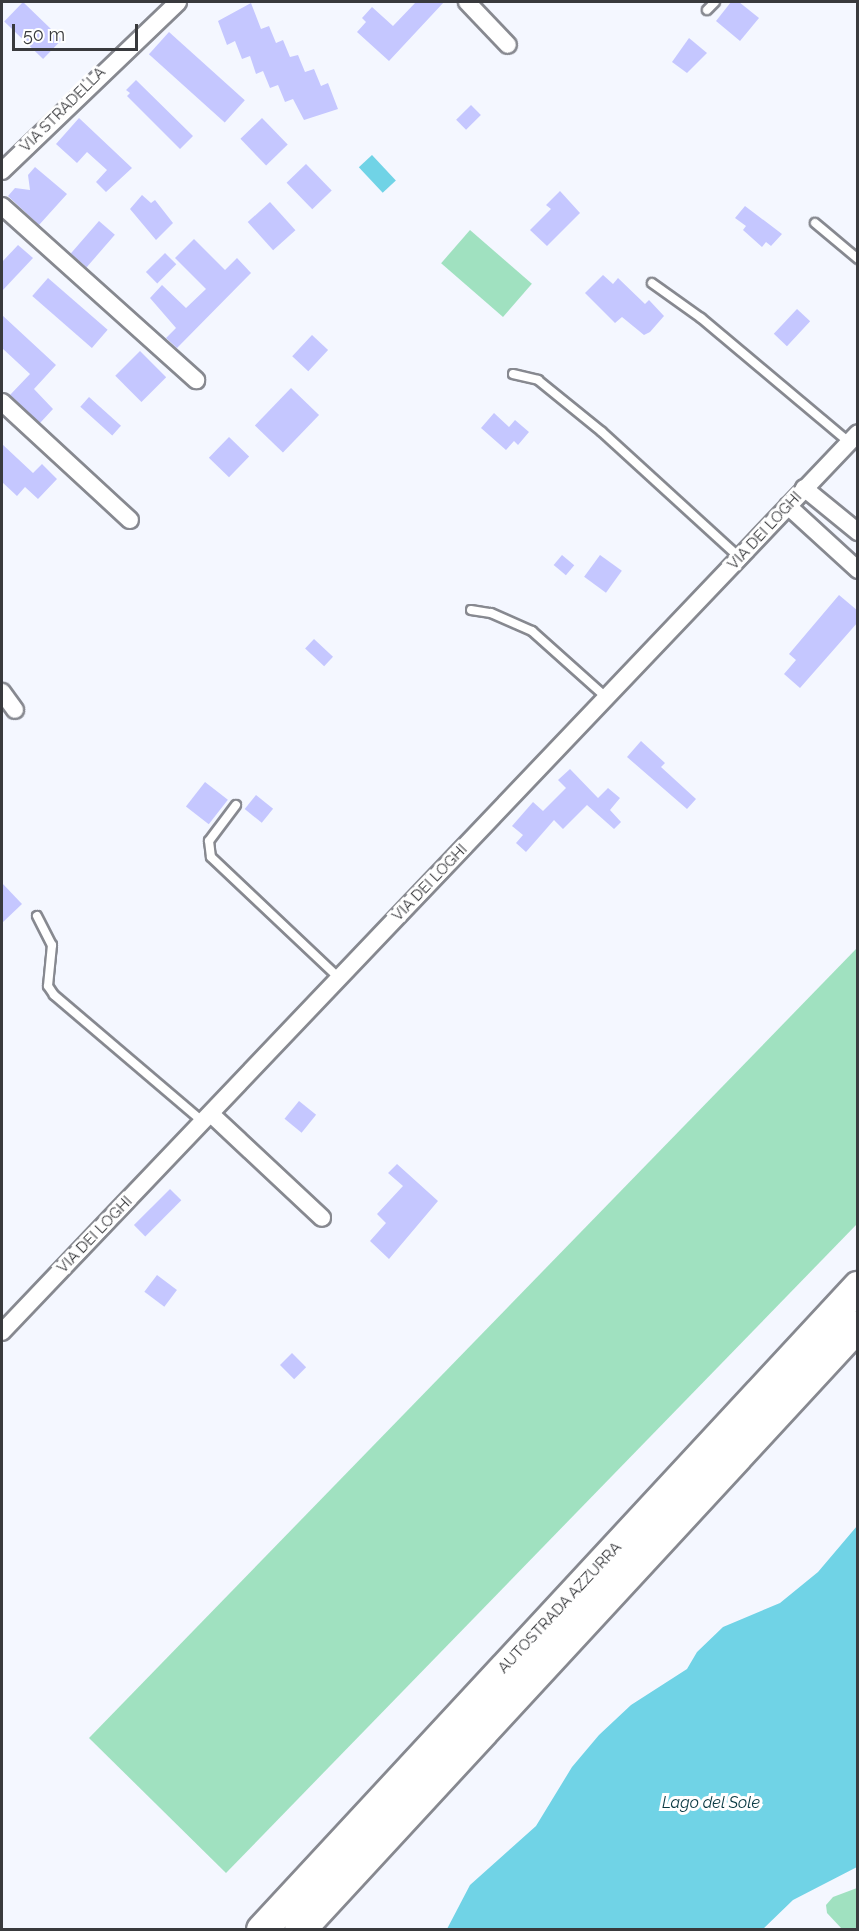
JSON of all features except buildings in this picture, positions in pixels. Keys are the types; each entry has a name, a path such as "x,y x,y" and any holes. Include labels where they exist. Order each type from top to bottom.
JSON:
{"highway":[{"name":"AUTOSTRADA AZZURRA","path":"262,1929 858,1287"},
{"name":"AUTOSTRADA AZZURRA","path":"300,1929 858,1326"}],"street":[{"name":"VIA STRADELLA","path":"2,171 178,2"},
{"path":"467,2 508,45"},
{"path":"2,206 196,380"},
{"path":"2,402 130,520"},
{"name":"VIA DEI LOGHI","path":"2,1332 608,699 853,438"},
{"path":"804,488 858,532"},
{"path":"788,506 858,570"},
{"path":"2,692 15,710"},
{"path":"207,1118 322,1218"}],"lane":[{"path":"707,10 715,2"},
{"path":"815,223 858,259"},
{"path":"652,283 701,318 853,438"},
{"path":"513,374 538,380 740,558"},
{"path":"471,610 491,613 532,631 608,699"},
{"path":"236,805 208,841 211,857 339,978"},
{"path":"37,916 52,945 48,986 54,995 207,1118"}],"green space":[{"path":"470,230 532,284 503,317 441,263"},
{"path":"857,948 857,1224 226,1873 89,1738"},
{"path":"857,1888 857,1929 842,1929 827,1913 826,1905 833,1897"}],"water":[{"path":"372,155 396,181 383,193 359,167"},
{"name":"Lago del Sole","path":"857,1526 857,1867 793,1900 763,1929 447,1929 470,1885 536,1826 572,1767 599,1735 631,1705 687,1669 697,1652 723,1627 780,1603 818,1572"}]}
